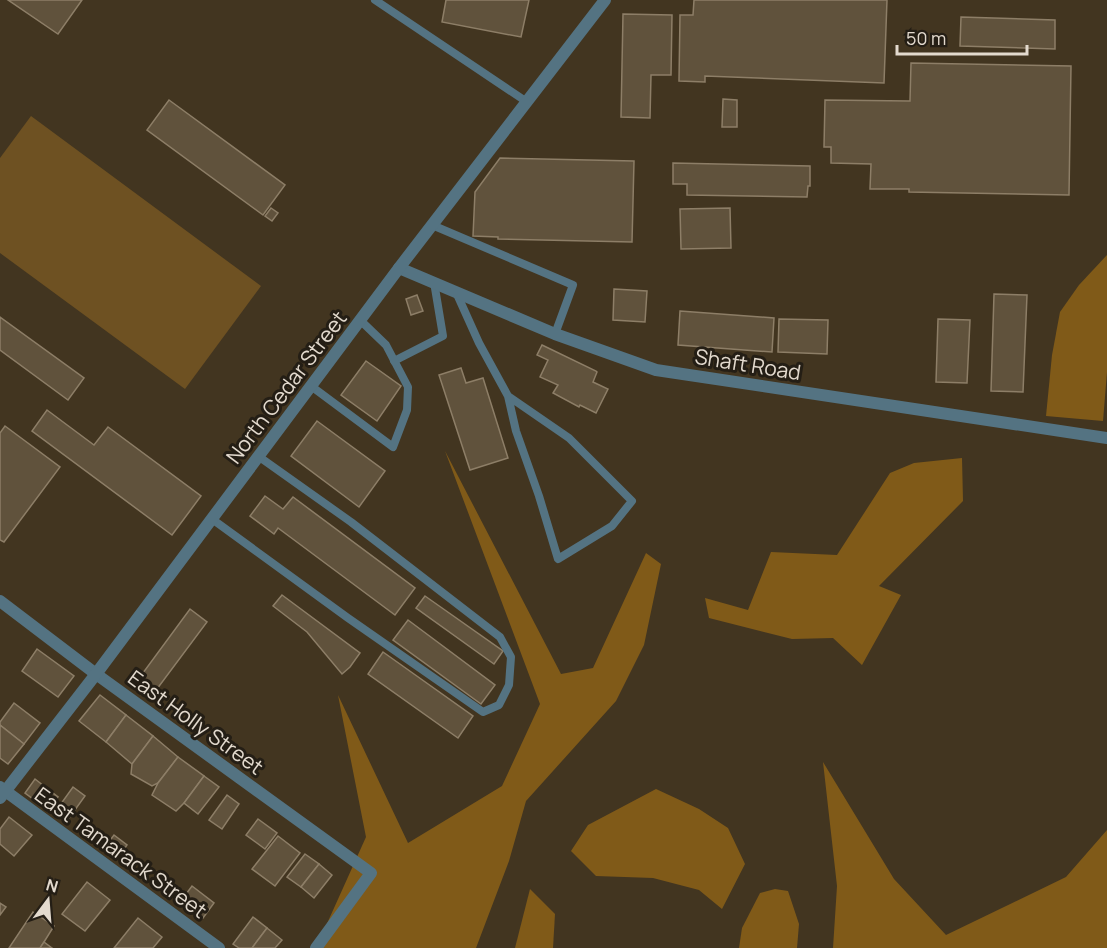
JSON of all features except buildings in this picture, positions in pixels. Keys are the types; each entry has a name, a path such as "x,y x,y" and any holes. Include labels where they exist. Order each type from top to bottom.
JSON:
{"street":[{"name":"North Cedar Street","path":"2,792 96,674 399,268 605,0"},
{"name":"Shaft Road","path":"399,268 555,334 656,370 1107,438"},
{"name":"East Holly Street","path":"0,601 96,674 371,873 316,948"},
{"name":"East Tamarack Street","path":"2,792 219,948"}],"lane":[{"path":"375,0 526,102"},
{"path":"432,225 573,285 555,334"},
{"path":"394,361 443,336 434,282"},
{"path":"456,292 479,343 508,396 516,432 558,559 612,526 632,501 569,438 508,396"},
{"path":"311,386 393,447 407,410 408,387 386,345 360,320"},
{"path":"212,519 483,712 499,705 509,686 511,657 500,637 351,522 258,456"}],"shaded area":[{"path":"31,116 261,286 185,389 0,253 0,158"},
{"path":"1107,255 1107,372 1103,421 1046,416 1052,355 1060,312 1079,285"},
{"path":"445,451 561,674 593,668 646,553 661,564 644,645 616,701 526,801 509,861 476,948 316,948 366,837 338,695 408,843 502,786 540,704"},
{"path":"962,458 963,501 879,586 901,595 862,665 833,638 792,639 709,618 705,598 748,610 771,552 837,555 890,473 914,463"},
{"path":"823,762 894,879 946,935 1066,877 1107,830 1107,948 833,948 837,886"},
{"path":"656,789 699,809 728,828 745,864 722,909 699,890 653,878 596,876 571,851 588,825"},
{"path":"530,889 555,914 553,948 515,948"},
{"path":"775,889 788,891 799,924 797,948 739,948 742,928 760,893"}]}
